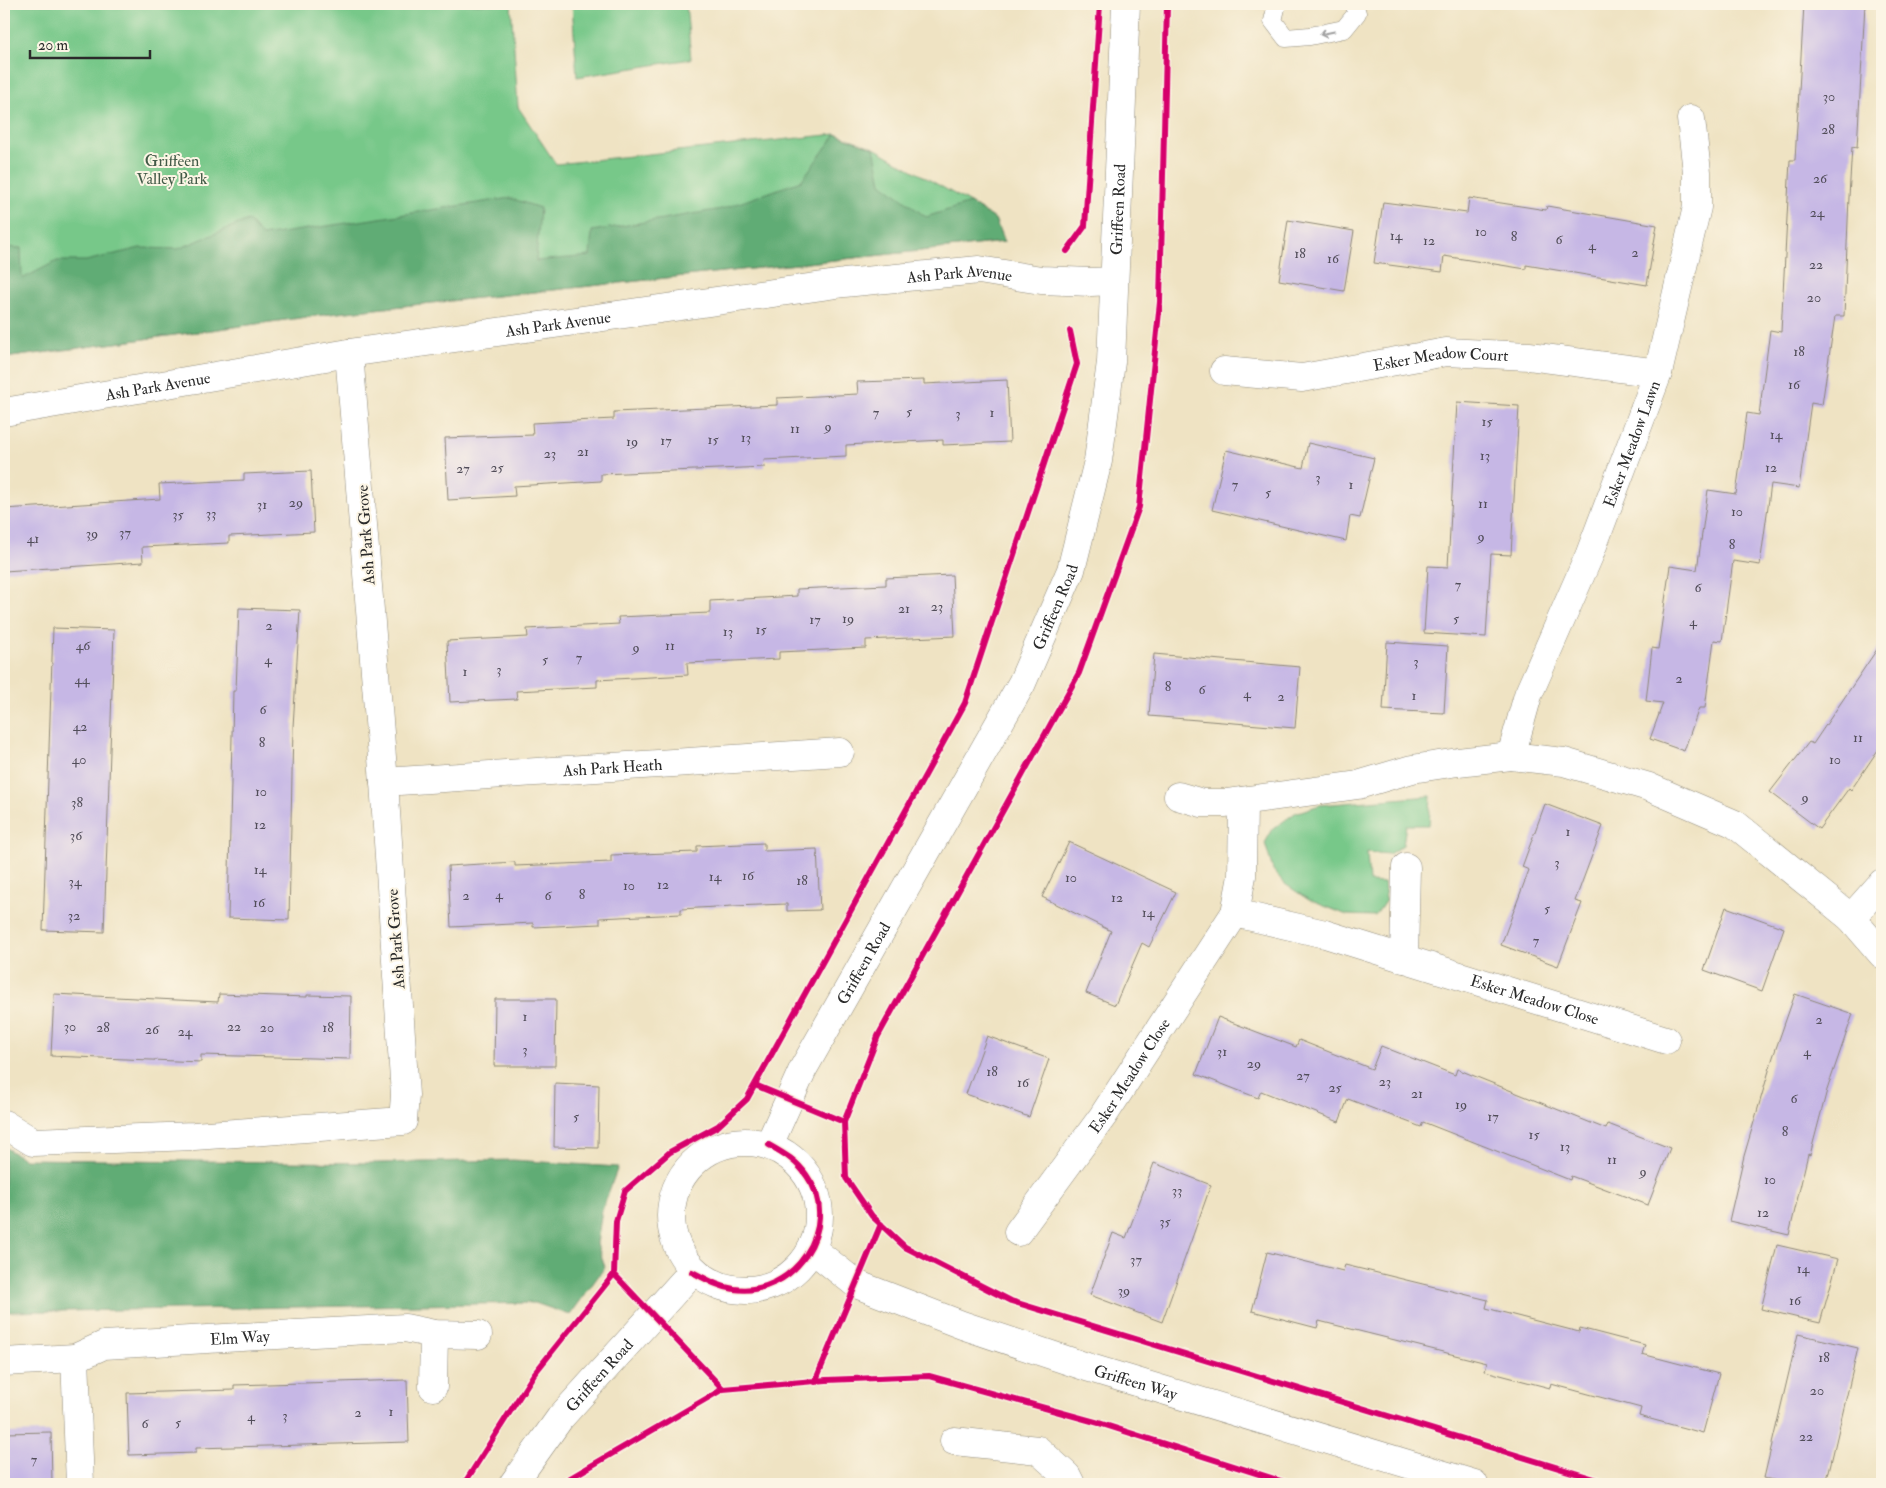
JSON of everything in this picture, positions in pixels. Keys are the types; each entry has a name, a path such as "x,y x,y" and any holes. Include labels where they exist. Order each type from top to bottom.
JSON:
{"street":[{"name":"Griffeen Road","path":"769,1145 803,1069 1022,683 1071,570 1098,461 1111,362 1126,4"},
{"name":"Esker Meadow Lawn","path":"1511,756 1528,695 1589,556 1658,373 1697,207 1697,172 1691,119"},
{"name":"Ash Park Avenue","path":"4,412 349,353 844,283 980,270 1041,280 1114,281"},
{"name":"Esker Meadow Court","path":"1224,371 1302,378 1446,352 1529,356 1658,373"},
{"name":"Ash Park Grove","path":"4,1124 33,1142 194,1136 403,1121 405,1095 384,782 349,353"},
{"name":"Ash Park Heath","path":"384,782 840,752"},
{"path":"1178,796 1202,802 1243,801 1358,785 1412,769 1511,756 1564,762 1649,788 1734,824 1852,918 1882,954"},
{"name":"Esker Meadow Close","path":"1018,1232 1103,1116 1235,913 1242,876 1243,801"},
{"path":"1404,959 1406,867"},
{"path":"1852,918 1882,883"},
{"name":"Esker Meadow Close","path":"1235,913 1325,934 1666,1040"},
{"path":"747,1141 769,1145 793,1159 809,1177 817,1201 819,1225 811,1248 798,1267 780,1281 758,1288 735,1289 713,1283 692,1272 678,1249 671,1225 672,1199 682,1176 699,1156 722,1144 747,1141"},
{"name":"Griffeen Way","path":"811,1248 856,1284 962,1325 1096,1370 1457,1482"},
{"name":"Griffeen Road","path":"513,1484 560,1418 692,1272"},
{"name":"Elm Way","path":"4,1362 75,1358 104,1345 405,1328 434,1334 478,1335"},
{"path":"433,1387 434,1334"},
{"path":"75,1358 80,1484"},
{"path":"954,1441 1038,1450 1067,1476 1071,1484"}],"lane":[{"path":"1277,4 1273,21 1286,38 1310,36 1344,29 1357,13 1354,4"}],"green space":[{"name":"Griffeen Valley Park","path":"4,4 511,4 518,107 556,164 836,134 874,148 995,219 1004,242 337,313 4,358"},
{"path":"572,4 686,4 691,59 577,77"},
{"path":"836,134 874,148 881,183 926,217 970,203 995,219 1004,242 337,313 4,358 4,247 21,248 22,279 57,261 86,261 140,248 178,249 248,220 262,236 510,198 540,208 536,261 590,256 592,231 722,209 801,181"},
{"path":"1431,796 1429,825 1406,825 1403,845 1389,854 1367,852 1369,882 1384,883 1386,900 1375,916 1347,915 1309,900 1285,884 1273,870 1265,843 1273,829 1295,813 1320,805"},
{"path":"4,1147 24,1159 375,1163 513,1160 618,1167 602,1210 597,1244 605,1267 570,1315 535,1303 4,1312"}],"building":[{"path":"1804,4 1865,4 1857,148 1852,147 1844,316 1835,316 1822,405 1811,403 1799,488 1771,484 1760,565 1733,561 1722,641 1714,640 1705,708 1699,708 1684,751 1650,739 1663,703 1646,701 1652,648 1658,649 1670,566 1697,570 1708,490 1736,494 1747,413 1759,415 1770,330 1781,332 1790,160 1795,160"},
{"path":"1469,198 1546,210 1547,206 1657,225 1647,285 1526,265 1526,269 1444,256 1442,272 1374,263 1383,202 1467,213"},
{"path":"1288,220 1354,231 1344,291 1279,280"},
{"path":"924,380 924,384 1007,380 1010,442 943,445 943,440 846,445 846,456 764,460 765,467 601,474 601,481 514,486 515,496 448,500 445,438 533,435 532,423 614,419 614,412 777,405 777,398 858,394 857,382"},
{"path":"1457,402 1519,406 1511,555 1491,554 1486,637 1424,633 1428,566 1448,567"},
{"path":"1308,443 1374,458 1360,518 1350,516 1346,541 1212,510 1226,450 1303,468"},
{"path":"311,471 314,532 229,536 229,543 142,547 143,562 4,571 4,509 160,499 159,484 244,480 244,474"},
{"path":"952,575 955,636 866,640 866,648 779,652 779,659 687,663 688,675 597,680 597,687 516,691 517,699 450,702 447,641 528,637 527,629 619,624 618,617 710,613 710,601 797,596 797,589 886,585 886,578"},
{"path":"239,608 300,610 293,727 289,920 228,918 233,691 236,691"},
{"path":"53,628 114,630 104,932 43,930"},
{"path":"1387,642 1448,646 1444,713 1383,710"},
{"path":"1882,642 1882,744 1851,790 1849,788 1819,829 1770,792 1809,742 1813,744"},
{"path":"1154,654 1300,667 1295,728 1149,716"},
{"path":"1545,804 1603,826 1575,901 1582,903 1558,966 1501,945 1529,870 1522,867"},
{"path":"1069,842 1176,892 1149,947 1142,943 1115,1005 1086,993 1111,931 1042,897"},
{"path":"764,843 764,851 817,849 820,910 787,911 787,904 733,906 681,909 681,914 600,918 600,924 533,927 533,923 451,927 448,866 515,862 515,866 611,862 611,855 697,852 697,846"},
{"path":"1726,907 1784,928 1762,991 1704,970"},
{"path":"54,994 218,1002 219,994 307,997 307,995 351,996 350,1059 201,1055 201,1062 51,1056"},
{"path":"1795,994 1853,1014 1827,1090 1810,1155 1808,1154 1789,1235 1729,1221 1744,1156 1773,1057"},
{"path":"495,999 556,999 555,1066 494,1066"},
{"path":"1218,1017 1296,1047 1299,1040 1372,1069 1381,1046 1455,1075 1457,1069 1606,1129 1608,1124 1670,1148 1648,1205 1571,1176 1570,1180 1423,1122 1421,1127 1348,1099 1339,1122 1261,1091 1258,1098 1196,1074"},
{"path":"987,1036 1049,1059 1029,1117 966,1094"},
{"path":"555,1083 599,1085 598,1148 554,1147"},
{"path":"1154,1163 1211,1185 1162,1322 1090,1295 1113,1233 1126,1238"},
{"path":"1777,1245 1838,1259 1820,1323 1761,1309"},
{"path":"1267,1252 1343,1271 1345,1265 1488,1300 1486,1308 1579,1332 1580,1328 1645,1345 1642,1354 1719,1374 1703,1433 1639,1416 1641,1408 1551,1384 1550,1388 1485,1371 1487,1363 1319,1321 1317,1328 1252,1311"},
{"path":"1798,1334 1858,1348 1826,1484 1790,1484 1764,1478"},
{"path":"407,1380 409,1442 196,1448 196,1453 129,1455 127,1393 234,1390 234,1385"},
{"path":"51,1432 52,1484 4,1484 4,1433"}],"cycle path":[{"path":"1067,251 1085,226 1100,4"},
{"path":"1167,4 1160,302 1139,507 1079,673 878,1036 844,1122 846,1178 872,1216 905,1247 1011,1301 1611,1484"},
{"path":"464,1484 534,1374 614,1274 616,1221 625,1191 670,1152 718,1126 747,1099 965,703 1077,364 1070,331"},
{"path":"755,1085 844,1122"},
{"path":"692,1272 728,1288 756,1289 775,1282 793,1270 806,1255 815,1236 819,1216 817,1196 807,1176 799,1166 769,1145"},
{"path":"815,1382 881,1224"},
{"path":"614,1274 723,1389"},
{"path":"560,1484 723,1389 826,1380 929,1376 1099,1423 1290,1484"}]}
